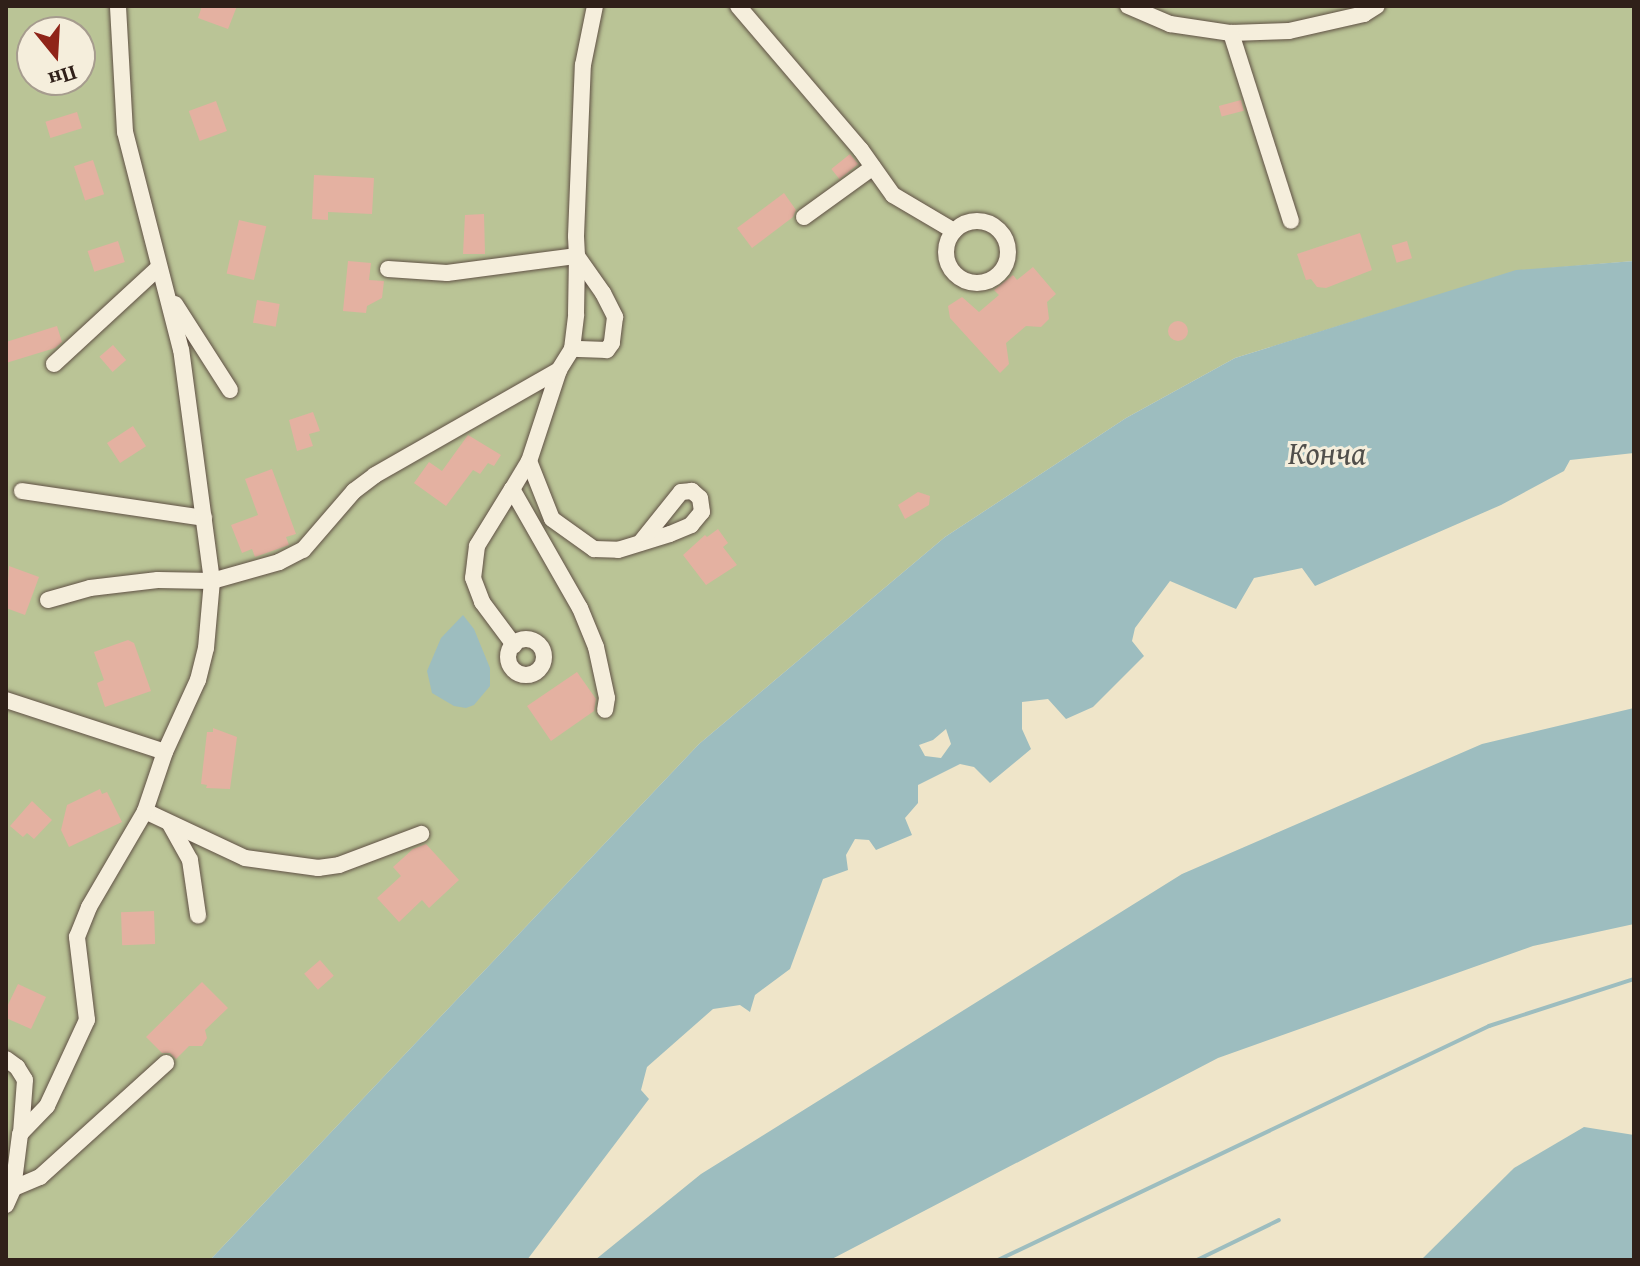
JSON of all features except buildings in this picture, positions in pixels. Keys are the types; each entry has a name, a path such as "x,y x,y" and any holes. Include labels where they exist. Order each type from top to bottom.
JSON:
{"street":[{"path":"20,1134 47,1106 87,1020 77,937 89,907 145,811 165,752 198,680 206,648 212,581 192,415 167,293 125,132 118,6"},
{"path":"514,645 482,602 473,578 477,546 529,461 559,370 572,349 583,65 595,6"},
{"path":"738,6 893,195 954,231"},
{"path":"1128,6 1170,24 1231,33 1289,31 1364,14 1377,6"},
{"path":"1231,33 1291,221"},
{"path":"804,217 873,167"},
{"path":"388,269 447,273 577,256"},
{"path":"572,349 607,350 612,343 615,317 603,293 577,256"},
{"path":"54,364 159,267"},
{"path":"167,293 230,390"},
{"path":"48,600 104,586 158,580 212,581 279,562 303,550 354,491 375,475 559,370"},
{"path":"529,461 552,519 573,536 594,549 618,550 640,543"},
{"path":"512,489 580,608 596,647 607,698 605,710"},
{"path":"22,491 204,518"},
{"path":"6,700 165,752"},
{"path":"145,811 245,858 318,868 339,865 421,834"},
{"path":"169,822 190,860 198,915"},
{"path":"6,1059 17,1067 25,1080 20,1134 6,1205"},
{"path":"10,1190 40,1177 166,1063"}],"green space":[{"path":"6,6 1634,6 1634,261 1516,271 1235,358 1126,418 945,537 699,744 210,1260 6,1260"}],"water":[{"name":"Конча","path":"1634,261 1634,453 1570,460 1564,471 1501,505 1315,586 1302,568 1254,578 1236,609 1170,581 1135,628 1132,641 1144,656 1093,707 1066,719 1048,699 1022,702 1022,729 1031,749 990,783 974,767 960,764 918,785 918,803 905,818 912,835 876,850 869,840 855,839 846,855 848,870 823,879 790,969 755,995 750,1012 740,1005 713,1009 647,1067 641,1090 649,1099 527,1260 210,1260 699,744 945,537 1126,418 1235,358 1516,270","holes":["946,729 951,744 941,758 925,756 919,745 933,740"]},
{"path":"463,615 474,629 490,668 490,686 474,705 466,708 454,706 432,693 427,671 441,638"},
{"path":"1634,708 1634,924 1533,946 1218,1058 830,1260 595,1260 701,1174 1182,874 1482,744"},
{"path":"1584,1127 1634,1135 1634,1260 1421,1260 1514,1168"}],"waterway":[{"path":"998,1260 1489,1026 1634,979"},
{"path":"1197,1260 1279,1220"}]}
